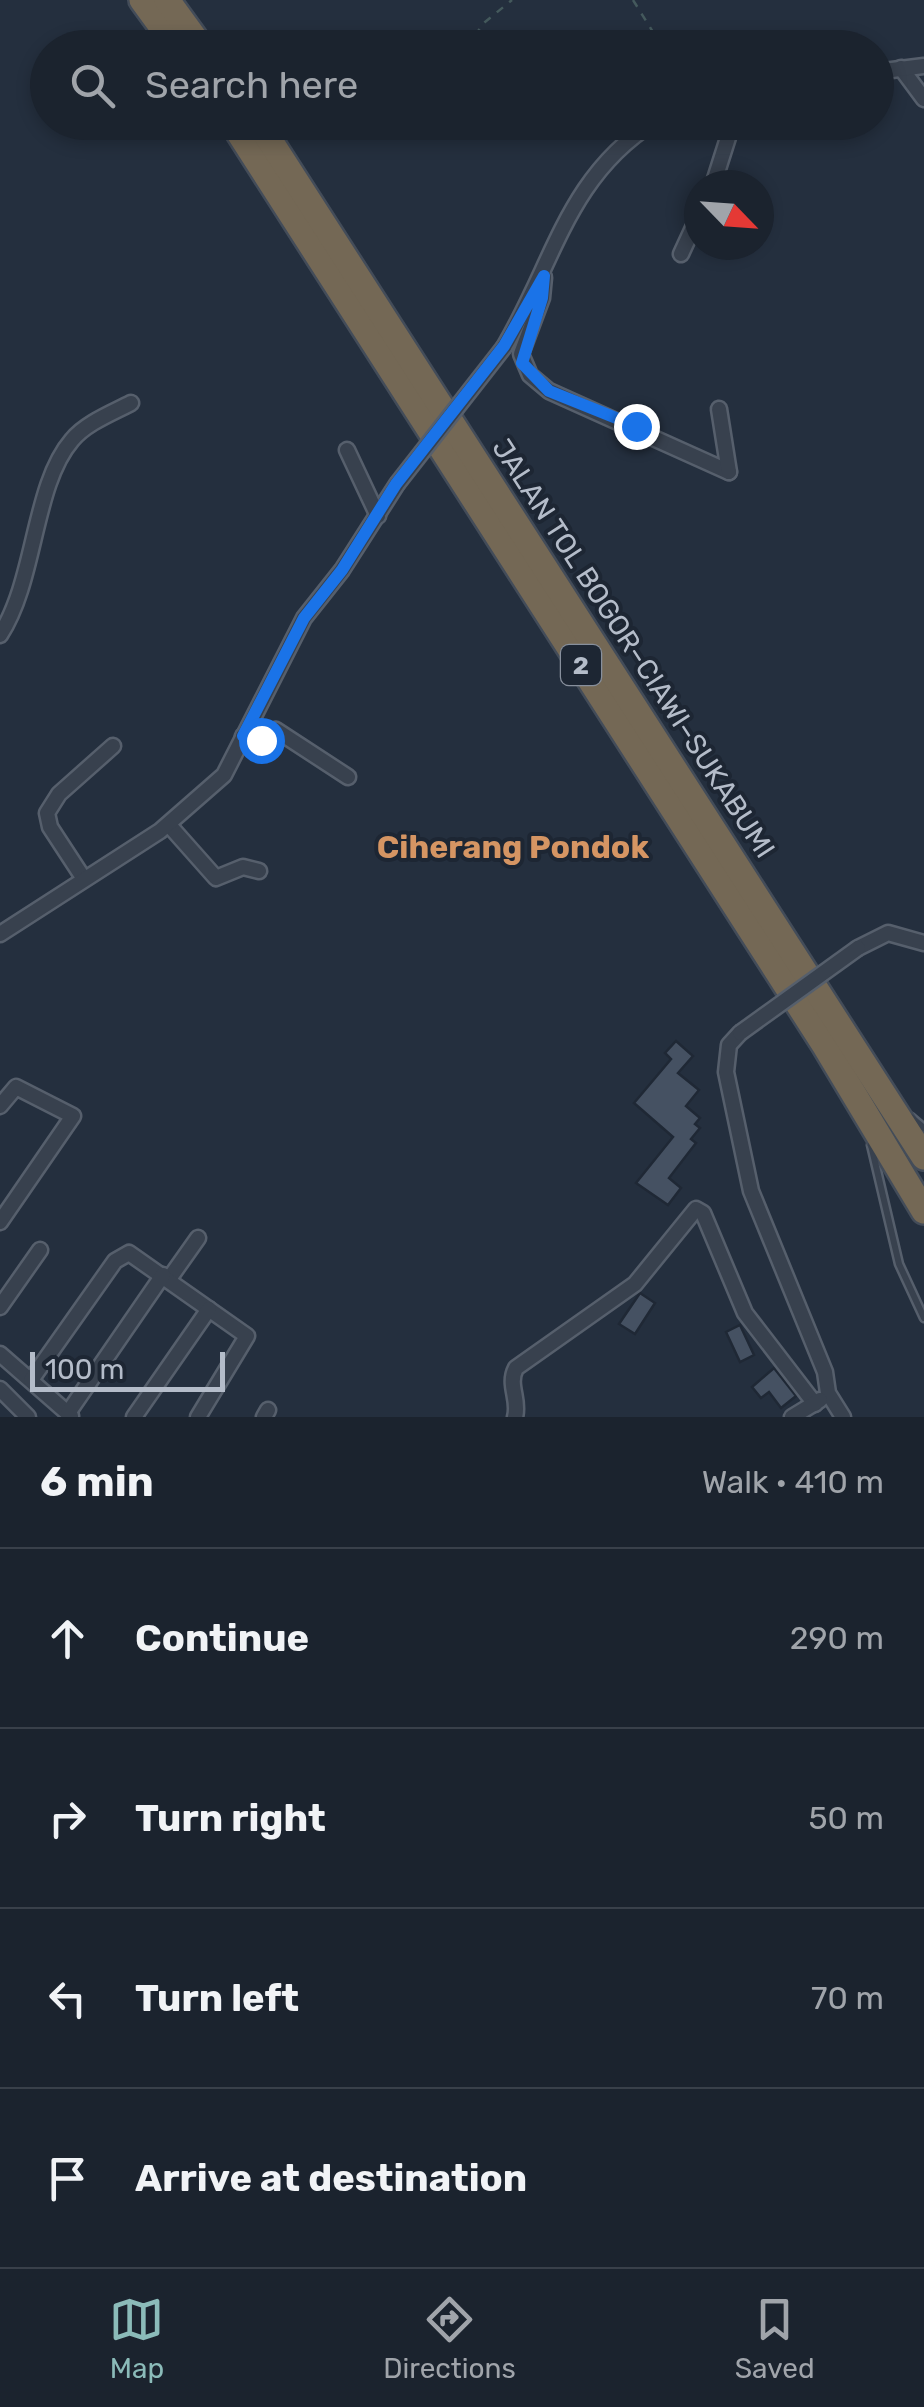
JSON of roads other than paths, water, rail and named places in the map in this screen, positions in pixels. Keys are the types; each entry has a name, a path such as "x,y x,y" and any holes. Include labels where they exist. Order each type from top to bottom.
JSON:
{"highway":[{"path":"142,0 164,30"},
{"path":"167,0 189,30"},
{"name":"JALAN TOL BOGOR–CIAWI–SUKABUMI","path":"243,140 924,1210"},
{"name":"JALAN TOL BOGOR–CIAWI–SUKABUMI","path":"270,140 888,1096 924,1158"}],"street":[{"path":"894,69 924,66"},
{"path":"901,68 924,99"},
{"path":"0,934 169,825 224,775 304,618 378,516 396,484 504,346 544,276 586,184 609,157 631,140"},
{"path":"718,170 728,140"},
{"path":"680,254 684,246"},
{"path":"544,276 542,298 521,354 522,363 540,384 729,472 720,410"},
{"path":"0,634 20,592 52,481 71,440 131,403"},
{"path":"347,450 378,516"},
{"path":"243,736 259,740 276,730 348,778"},
{"path":"84,879 50,827 47,813 60,794 113,746"},
{"path":"169,825 216,878 243,867 259,871"},
{"path":"844,1417 828,1393 825,1372 751,1191 726,1072 730,1045 740,1033 858,948 888,933 924,943"},
{"path":"0,1106 16,1087 73,1116 0,1222"},
{"path":"515,1417 517,1405 511,1382 516,1368 626,1291 696,1209 703,1213 745,1313 814,1404"},
{"path":"0,1354 70,1415 166,1277 198,1238"},
{"path":"0,1307 40,1250"},
{"path":"31,1380 118,1257 134,1254 245,1332 247,1340 198,1417"},
{"path":"134,1417 209,1308"},
{"path":"0,1389 28,1417"},
{"path":"792,1417 828,1393"}],"lane":[{"path":"888,1096 924,1128"},
{"path":"880,1138 871,1145 886,1215 899,1264 924,1318"}],"district":[{"name":"Ciherang Pondok","path":"513,847"}]}
